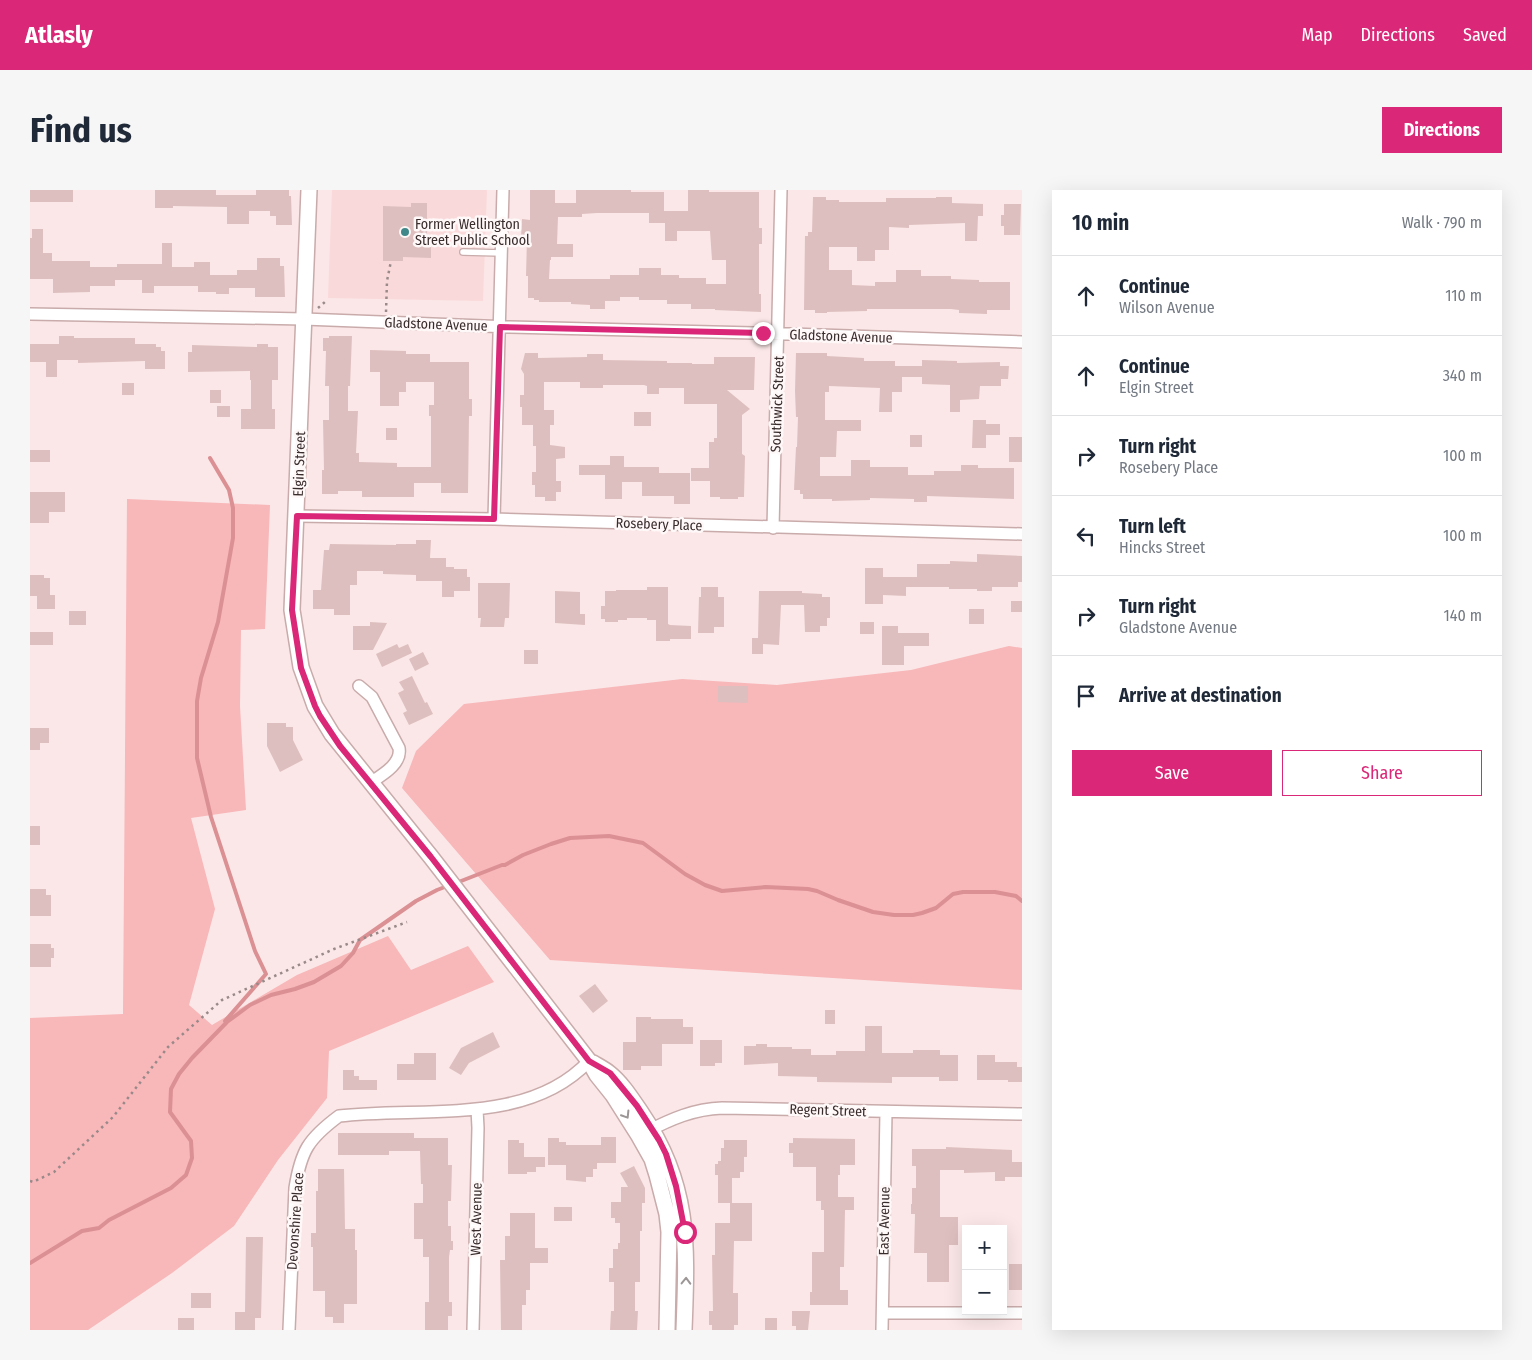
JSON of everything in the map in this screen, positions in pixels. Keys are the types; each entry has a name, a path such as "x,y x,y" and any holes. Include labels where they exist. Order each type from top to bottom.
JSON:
{"street":[{"name":"Elgin Street","path":"309,190 292,610 301,668 315,706 340,746 431,857 589,1061 597,1075 646,1133"},
{"path":"494,519 503,190"},
{"name":"Southwick Street","path":"773,528 781,190"},
{"name":"Gladstone Avenue","path":"30,314 304,319 500,327 1022,342"},
{"name":"Rosebery Place","path":"297,516 494,519 1022,534"},
{"path":"359,686 372,697 399,748 400,755 398,761 370,783"},
{"path":"477,1109 527,1099 548,1092 579,1072 589,1061"},
{"name":"Regent Street","path":"646,1133 683,1114 709,1108 1022,1114"},
{"name":"Devonshire Place","path":"289,1330 295,1188 299,1166 304,1153 312,1141 340,1116 477,1109"},
{"name":"West Avenue","path":"473,1330 477,1109"},
{"name":"East Avenue","path":"882,1330 886,1112"},
{"path":"646,1133 667,1214 669,1232 667,1330"},
{"path":"646,1133 666,1154 680,1202 686,1249 684,1330"},
{"path":"883,1313 1022,1313"}],"lane":[{"path":"463,252 502,253"}],"path":[{"path":"386,322 387,281 391,261"},
{"path":"317,309 326,301"},
{"path":"30,1181 33,1182 54,1172 107,1123 168,1047 222,1000 334,949 407,922"}],"shaded area":[{"path":"332,190 487,190 483,301 328,298"},
{"path":"127,499 270,505 265,629 241,630 240,706 246,810 191,818 215,909 189,1005 212,1025 297,975 388,936 411,970 468,946 494,982 329,1051 327,1098 278,1160 234,1226 172,1273 88,1330 30,1330 30,1018 123,1014"},
{"path":"1009,646 1022,648 1022,990 550,960 402,788 416,751 464,704 682,679 777,685 911,670"}],"building":[{"path":"30,190 73,190 73,202 30,202"},
{"path":"155,190 216,190 216,195 256,195 256,190 289,190 292,225 276,225 276,216 270,216 270,211 249,211 249,224 227,224 227,207 173,206 173,208 155,208"},
{"path":"530,190 555,190 555,203 576,203 576,190 664,192 664,211 688,211 688,190 759,192 759,228 762,228 762,244 759,244 761,312 691,309 691,304 667,304 667,300 639,300 639,297 620,297 620,301 605,301 605,309 590,309 590,305 571,304 571,302 539,302 539,300 534,300 534,298 528,298 528,276 526,276 527,238 521,238 522,219 530,220","holes":["597,213 649,213 649,223 665,223 665,241 677,241 677,231 710,231 712,260 726,260 726,284 706,284 706,278 679,278 679,275 661,275 661,268 639,268 639,275 610,275 610,279 549,279 551,257 573,257 573,244 557,244 558,217 582,217 582,214"]},
{"path":"813,197 826,197 826,200 839,200 839,202 886,202 886,198 952,197 952,203 983,204 983,216 978,216 977,241 965,241 965,223 909,225 909,228 889,227 889,250 875,250 875,261 857,261 857,247 829,247 829,270 852,270 852,285 875,286 875,282 896,282 896,270 921,270 921,276 951,276 951,279 979,280 979,282 1010,282 1010,310 987,310 987,314 959,313 959,310 951,309 867,309 867,311 827,313 815,313 815,310 804,310 805,236 808,236 808,232 812,232"},
{"name":"Former Wellington Street Public School","path":"411,203 427,203 427,239 431,239 431,258 403,257 403,261 383,261 383,206 411,207"},
{"path":"1004,204 1021,204 1020,235 1004,235 1004,226 1001,226 1001,215 1004,215"},
{"path":"32,229 43,229 43,253 52,253 52,261 90,261 90,267 117,267 117,264 162,264 162,243 172,243 172,267 194,267 194,262 210,262 210,275 237,275 237,270 257,270 257,258 280,258 280,266 284,266 285,297 255,297 255,288 229,288 229,294 198,292 198,286 154,286 154,293 142,293 142,280 115,280 115,286 90,286 90,292 53,293 53,279 30,279 30,238 32,238"},
{"path":"59,336 74,336 74,338 135,338 135,344 156,344 156,347 161,347 161,351 165,351 165,369 145,369 145,361 78,363 78,360 57,360 57,377 46,377 46,362 30,362 30,344 59,344"},
{"path":"329,336 352,336 348,411 358,411 356,453 359,453 359,462 397,463 397,467 431,467 431,416 429,416 429,405 434,405 434,382 406,382 406,392 399,392 399,406 380,406 380,372 370,372 370,350 406,351 406,354 430,354 430,362 469,362 469,399 472,399 472,416 469,416 468,493 441,493 441,483 414,483 414,497 362,497 362,491 338,491 338,494 322,494 322,470 324,470 323,420 329,420 329,386 325,386 326,351 323,351 323,338 329,338"},
{"path":"257,344 268,344 268,347 278,347 278,380 272,380 272,409 275,409 275,429 241,429 241,409 251,409 250,371 188,372 188,352 192,352 192,345 257,347"},
{"path":"525,353 538,353 538,358 587,357 587,354 603,354 603,360 667,361 667,363 692,364 714,364 714,357 755,357 754,390 727,390 750,409 742,415 742,454 745,456 744,497 720,499 720,497 710,497 710,481 691,481 691,468 709,468 709,442 714,442 714,438 717,438 717,404 684,404 684,388 659,388 659,394 647,394 647,386 644,385 603,385 603,388 580,388 580,382 544,382 544,410 554,410 554,425 550,425 550,445 565,447 565,458 556,459 556,481 561,481 561,492 556,492 556,501 545,501 545,497 535,497 535,485 532,485 532,472 536,472 536,446 533,446 533,425 522,425 522,407 520,407 520,395 524,395 524,374 521,369"},
{"path":"796,353 827,353 827,356 864,358 864,361 895,361 895,366 922,366 922,360 957,361 957,363 1000,362 1000,366 1009,366 1008,379 1001,379 1001,386 980,386 979,399 960,400 960,412 950,412 950,385 922,384 922,377 902,377 902,392 892,392 892,412 879,412 880,388 829,386 829,392 825,392 825,420 861,420 861,431 837,431 836,457 820,457 820,476 851,476 851,460 870,460 870,467 908,467 908,475 934,475 934,471 961,471 961,465 978,465 978,468 1014,468 1014,499 927,496 927,502 914,502 914,499 870,498 870,500 832,501 832,499 803,499 803,494 800,494 800,490 794,490 798,417 796,417 795,391"},
{"path":"122,383 134,383 134,395 122,395"},
{"path":"210,390 221,390 221,403 210,403"},
{"path":"217,406 230,406 230,417 217,417"},
{"path":"634,412 651,412 651,426 634,426"},
{"path":"973,420 986,420 986,424 1000,424 1000,435 986,435 986,448 972,448"},
{"path":"386,428 397,428 397,440 386,440"},
{"path":"910,435 922,435 922,447 910,447"},
{"path":"1009,437 1022,437 1022,462 1009,462"},
{"path":"30,450 50,450 50,462 30,462"},
{"path":"610,456 624,456 624,467 659,467 659,473 690,473 690,504 674,504 674,496 642,496 642,482 622,482 622,499 605,499 605,475 579,475 579,465 610,465"},
{"path":"30,492 65,492 65,512 49,512 49,523 30,523"},
{"path":"416,540 431,540 430,558 446,558 446,567 467,569 467,577 470,577 470,591 454,591 454,597 442,597 442,581 416,581 416,575 383,574 383,571 357,571 357,585 350,585 350,615 334,615 334,609 313,609 313,590 321,590 324,550 329,550 330,544 396,545 416,544"},
{"path":"977,554 1022,556 1022,582 1018,582 1018,587 992,587 992,591 949,589 949,587 906,587 906,596 883,595 883,604 865,604 865,568 883,568 883,577 917,577 917,564 950,564 950,561 977,562"},
{"path":"30,575 44,575 44,578 50,578 50,595 55,595 55,609 37,609 37,596 30,596"},
{"path":"478,583 510,583 509,618 505,618 504,627 480,627 481,618 478,618"},
{"path":"647,587 668,587 668,624 691,626 691,639 656,641 656,620 647,620 647,618 627,618 627,620 618,620 618,622 605,622 605,619 601,619 601,606 605,606 605,591 647,590"},
{"path":"701,587 718,587 718,597 724,597 724,627 714,627 714,633 698,633"},
{"path":"555,591 580,592 580,614 585,614 585,625 555,623"},
{"path":"759,591 802,591 802,593 822,594 822,597 830,597 830,618 827,618 827,626 820,626 820,632 805,632 804,605 781,605 779,645 763,644 763,654 752,654 752,638 758,638"},
{"path":"1011,601 1022,601 1022,612 1011,612"},
{"path":"969,609 984,609 984,624 969,624"},
{"path":"69,611 86,611 86,625 69,625"},
{"path":"370,622 387,623 373,650 353,650 353,626 370,626"},
{"path":"860,622 874,622 874,634 860,634"},
{"path":"882,626 898,626 898,633 929,633 929,646 904,646 904,665 882,665"},
{"path":"30,632 53,632 53,645 30,645"},
{"path":"397,644 399,648 408,644 412,653 382,667 376,654"},
{"path":"524,650 538,650 538,664 524,664"},
{"path":"423,652 429,664 415,671 409,659"},
{"path":"412,676 425,703 427,702 433,714 409,725 403,713 407,711 398,693 404,690 399,682"},
{"path":"718,686 748,686 748,703 718,702"},
{"path":"267,723 286,723 286,727 293,727 293,740 303,760 280,772 267,746"},
{"path":"30,728 49,728 49,743 40,743 40,750 30,750"},
{"path":"30,826 40,826 40,845 30,845"},
{"path":"30,889 46,889 46,895 51,895 51,916 30,916"},
{"path":"30,944 51,944 51,948 54,948 54,958 51,958 51,967 30,967"},
{"path":"595,984 608,1001 593,1013 579,996"},
{"path":"825,1010 835,1010 835,1024 825,1024"},
{"path":"636,1017 683,1019 683,1027 693,1027 693,1044 662,1044 662,1066 641,1066 641,1070 623,1070 623,1042 636,1042"},
{"path":"865,1026 882,1026 882,1053 913,1053 913,1050 940,1050 940,1055 958,1055 958,1081 939,1081 939,1077 892,1077 892,1083 817,1082 817,1077 778,1076 778,1063 744,1065 744,1046 756,1046 756,1044 767,1044 767,1047 811,1049 811,1055 836,1055 836,1051 865,1051"},
{"path":"493,1032 500,1047 469,1063 461,1075 449,1068 461,1048"},
{"path":"700,1040 722,1040 722,1063 715,1063 715,1066 700,1066"},
{"path":"414,1053 436,1053 436,1080 397,1080 397,1064 414,1064"},
{"path":"977,1055 995,1055 995,1062 1017,1062 1017,1067 1022,1067 1022,1082 977,1080"},
{"path":"343,1070 354,1070 354,1076 359,1076 359,1080 377,1080 377,1090 343,1090"},
{"path":"338,1133 414,1133 414,1138 448,1138 448,1165 452,1165 451,1201 448,1201 448,1226 451,1226 453,1250 450,1250 449,1257 449,1302 452,1302 452,1316 448,1316 448,1330 425,1330 425,1302 429,1302 429,1257 423,1257 423,1239 414,1239 414,1203 423,1203 420,1151 389,1151 389,1155 338,1155"},
{"path":"601,1137 616,1137 616,1163 597,1163 597,1169 593,1169 593,1177 586,1177 586,1182 566,1180 566,1165 548,1165 548,1138 559,1138 559,1142 566,1142 566,1145 601,1145"},
{"path":"793,1138 855,1139 855,1165 840,1165 840,1175 838,1175 838,1197 854,1197 854,1210 845,1210 844,1267 840,1267 840,1290 848,1290 848,1305 810,1305 810,1292 812,1292 812,1252 824,1252 824,1210 821,1210 821,1201 816,1201 816,1167 793,1167 793,1153 789,1153 789,1143 793,1143"},
{"path":"508,1140 519,1140 519,1143 524,1143 524,1157 545,1157 545,1167 536,1167 536,1172 527,1172 527,1174 508,1174"},
{"path":"724,1140 747,1140 747,1157 744,1157 744,1172 740,1172 740,1178 732,1178 732,1203 752,1203 752,1241 734,1241 733,1293 738,1293 738,1325 734,1325 734,1330 712,1330 712,1325 709,1325 709,1311 713,1311 712,1255 715,1255 715,1223 730,1223 730,1203 718,1203 718,1175 715,1175 715,1164 721,1161 721,1148 724,1148"},
{"path":"946,1147 1012,1150 1012,1162 1022,1162 1022,1177 1005,1177 1005,1181 995,1181 995,1172 964,1173 964,1170 940,1170 940,1217 958,1217 958,1245 949,1245 949,1282 927,1282 927,1253 914,1253 915,1214 911,1214 911,1204 912,1188 916,1188 916,1166 912,1166 912,1149 946,1149"},
{"path":"634,1166 645,1188 645,1203 642,1203 642,1231 640,1231 640,1282 635,1282 635,1311 638,1311 637,1330 610,1330 611,1311 614,1311 614,1282 609,1282 609,1268 613,1268 613,1249 618,1249 618,1243 620,1243 620,1223 615,1223 615,1218 611,1218 611,1202 621,1202 621,1187 628,1187 620,1173"},
{"path":"318,1169 344,1169 345,1229 355,1229 357,1304 344,1304 344,1323 333,1323 333,1317 325,1317 325,1291 313,1291 313,1247 311,1247 311,1233 316,1233"},
{"path":"554,1207 572,1207 572,1221 554,1221"},
{"path":"510,1213 535,1213 535,1248 548,1248 548,1263 530,1263 530,1290 526,1290 526,1305 522,1305 522,1330 501,1330 500,1260 505,1260 505,1236 510,1236"},
{"path":"246,1237 263,1237 261,1318 255,1318 255,1330 235,1330 235,1312 245,1312"},
{"path":"1009,1264 1022,1264 1022,1290 1009,1290"},
{"path":"191,1293 211,1293 211,1308 191,1308"},
{"path":"792,1311 810,1311 808,1330 796,1330 796,1326 792,1326"},
{"path":"178,1318 194,1318 194,1330 178,1330"},
{"path":"765,1318 777,1318 777,1330 765,1330"}],"waterway":[{"path":"210,458 229,490 233,508 233,538 218,622 201,678 197,701 197,758 211,817 255,951 266,974 225,1021"},
{"path":"456,883 570,838 609,836 643,843 685,874 705,885 722,891 766,887 808,889 873,912 894,915 922,913 936,908 953,894 963,892 995,892 1016,896 1022,901"},
{"path":"30,1263 82,1231 99,1228 109,1220 171,1188 186,1175 192,1158 191,1141 170,1112 171,1089 179,1074 192,1058 227,1022 250,1005 271,995 314,982 341,966 353,953 360,940 416,901 450,885"}],"place":[{"name":"Former Wellington Street Public School","path":"405,232"}],"route":[{"path":"685,1232 680,1202 666,1154 637,1106 610,1073 589,1061 431,857 340,746 320,716 301,668 296,645 292,610 297,516 494,519 500,327 763,333"}]}
